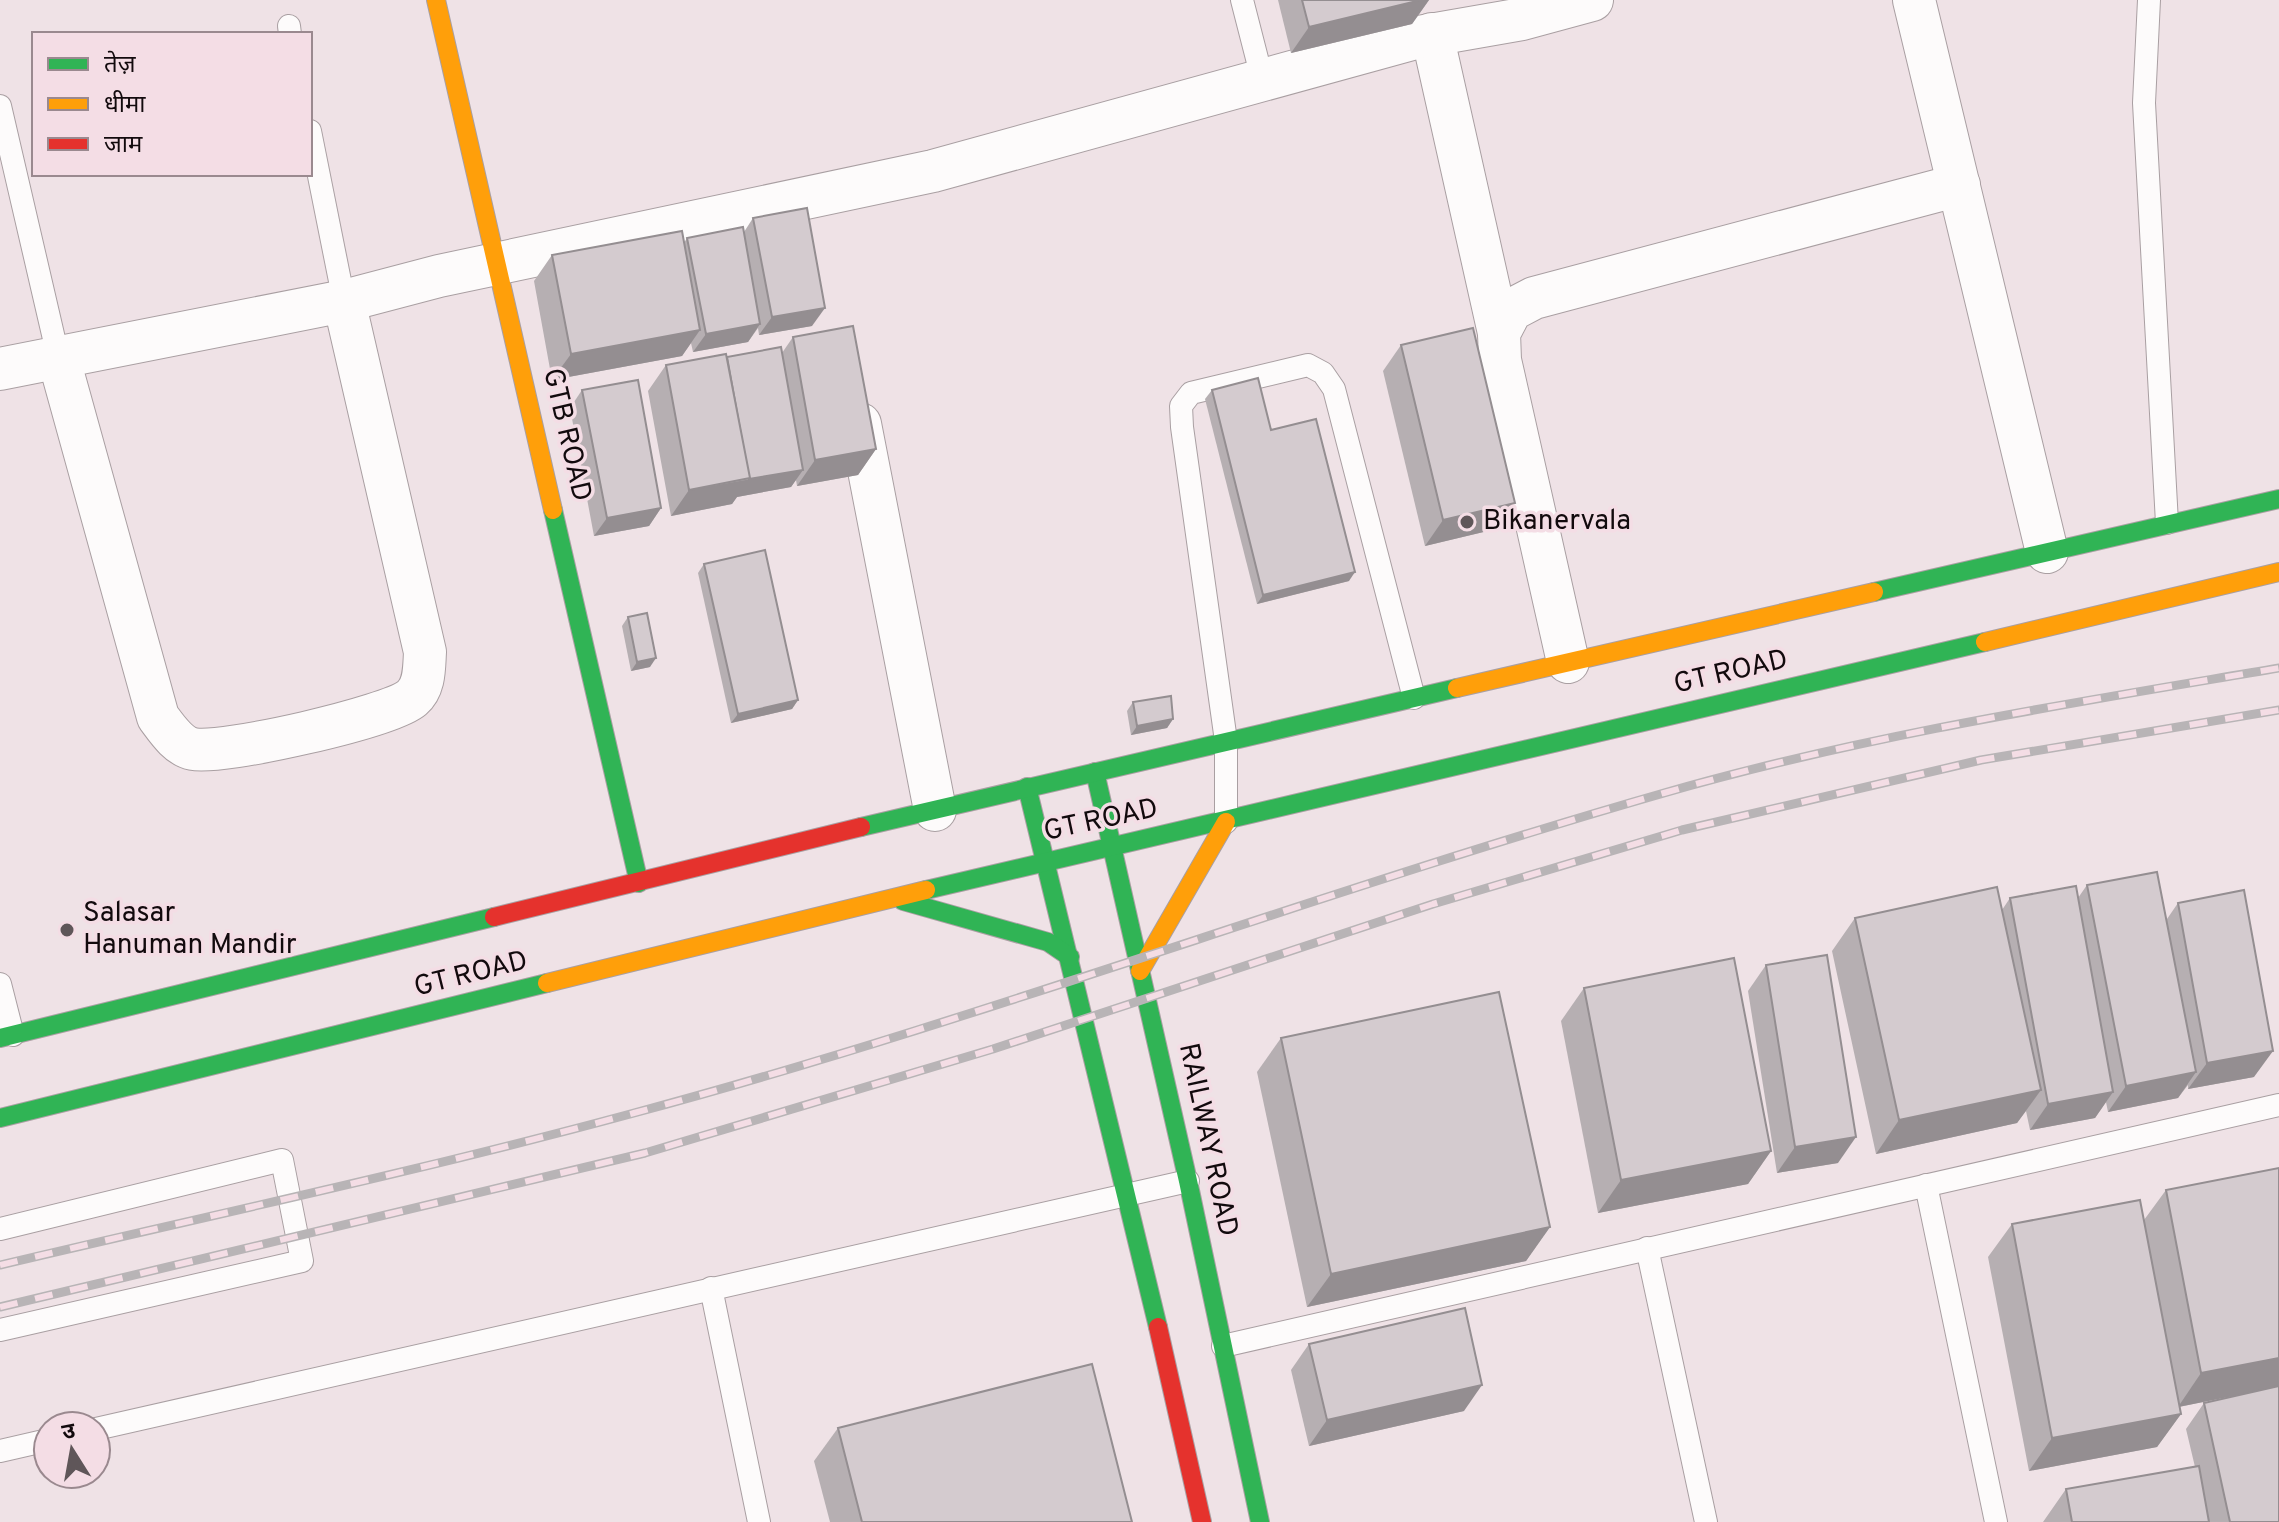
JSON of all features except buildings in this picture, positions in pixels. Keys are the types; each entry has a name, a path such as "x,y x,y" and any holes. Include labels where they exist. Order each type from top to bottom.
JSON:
{"main road":[{"name":"GTB ROAD","path":"436,0 639,883"},
{"name":"GT ROAD","path":"2206,515 2279,492"},
{"name":"GT ROAD","path":"6,1036 1027,787 2279,499"},
{"name":"GT ROAD","path":"0,1118 898,900 1045,861 1226,822 2279,572"},
{"name":"GT ROAD","path":"2216,587 2279,584"},
{"name":"RAILWAY ROAD","path":"1095,772 1188,1181 1260,1522"},
{"path":"1027,787 1128,1194 1202,1522"},
{"path":"1140,971 1226,822"},
{"path":"898,900 1048,942 1070,957"},
{"path":"1241,1432 1275,1496"},
{"path":"1185,1448 1188,1522"}],"street":[{"path":"0,369 344,301 499,264 933,171 1262,78 1421,28 1522,19 1592,0"},
{"path":"1914,0 2047,552"},
{"path":"1421,28 1499,333 1500,360 1568,662"},
{"path":"1499,333 1511,310 1534,298 1959,185"},
{"path":"58,356 158,717 171,735 191,749 222,750 388,711 413,697 423,679 425,652 344,301"},
{"path":"860,424 935,810"}],"lane":[{"path":"1242,0 1262,78"},
{"path":"2149,0 2144,103 2167,523"},
{"path":"0,106 58,356"},
{"path":"312,141 344,301"},
{"path":"1226,822 1226,741 1181,406 1191,393 1308,365 1323,373 1334,389 1414,698"},
{"path":"0,984 6,1036"},
{"path":"1223,1346 2279,1105"},
{"path":"0,1229 282,1160 302,1261 0,1330"},
{"path":"112,1425 1188,1181"},
{"path":"1926,1185 1996,1522"},
{"path":"1647,1248 1706,1522"},
{"path":"711,1288 759,1522"},
{"path":"0,1451 32,1444"}],"railway":[{"path":"0,1265 476,1154 764,1077 1535,831 1740,772 1970,722 2279,668"},
{"path":"0,1307 645,1153 993,1049 1433,904 1682,830 1981,760 2279,710"}],"traffic: fast":[{"path":"1874,592 2279,499"},
{"path":"553,510 639,883"},
{"path":"926,890 1985,642"},
{"path":"861,827 1457,688"},
{"path":"1095,772 1188,1181 1260,1522"},
{"path":"1027,787 1158,1327"},
{"path":"903,901 1048,942 1070,957"},
{"path":"0,1038 494,917"},
{"path":"0,1118 547,983"}],"traffic: slow":[{"path":"436,0 553,510"},
{"path":"1985,642 2279,572"},
{"path":"1457,688 1874,592"},
{"path":"1140,971 1226,822"},
{"path":"547,983 926,890"}],"traffic: jam":[{"path":"494,917 861,827"},
{"path":"1158,1327 1202,1522"}],"place":[{"name":"Bikanervala","path":"1467,522"},
{"name":"Salasar Hanuman Mandir","path":"67,930"}]}
